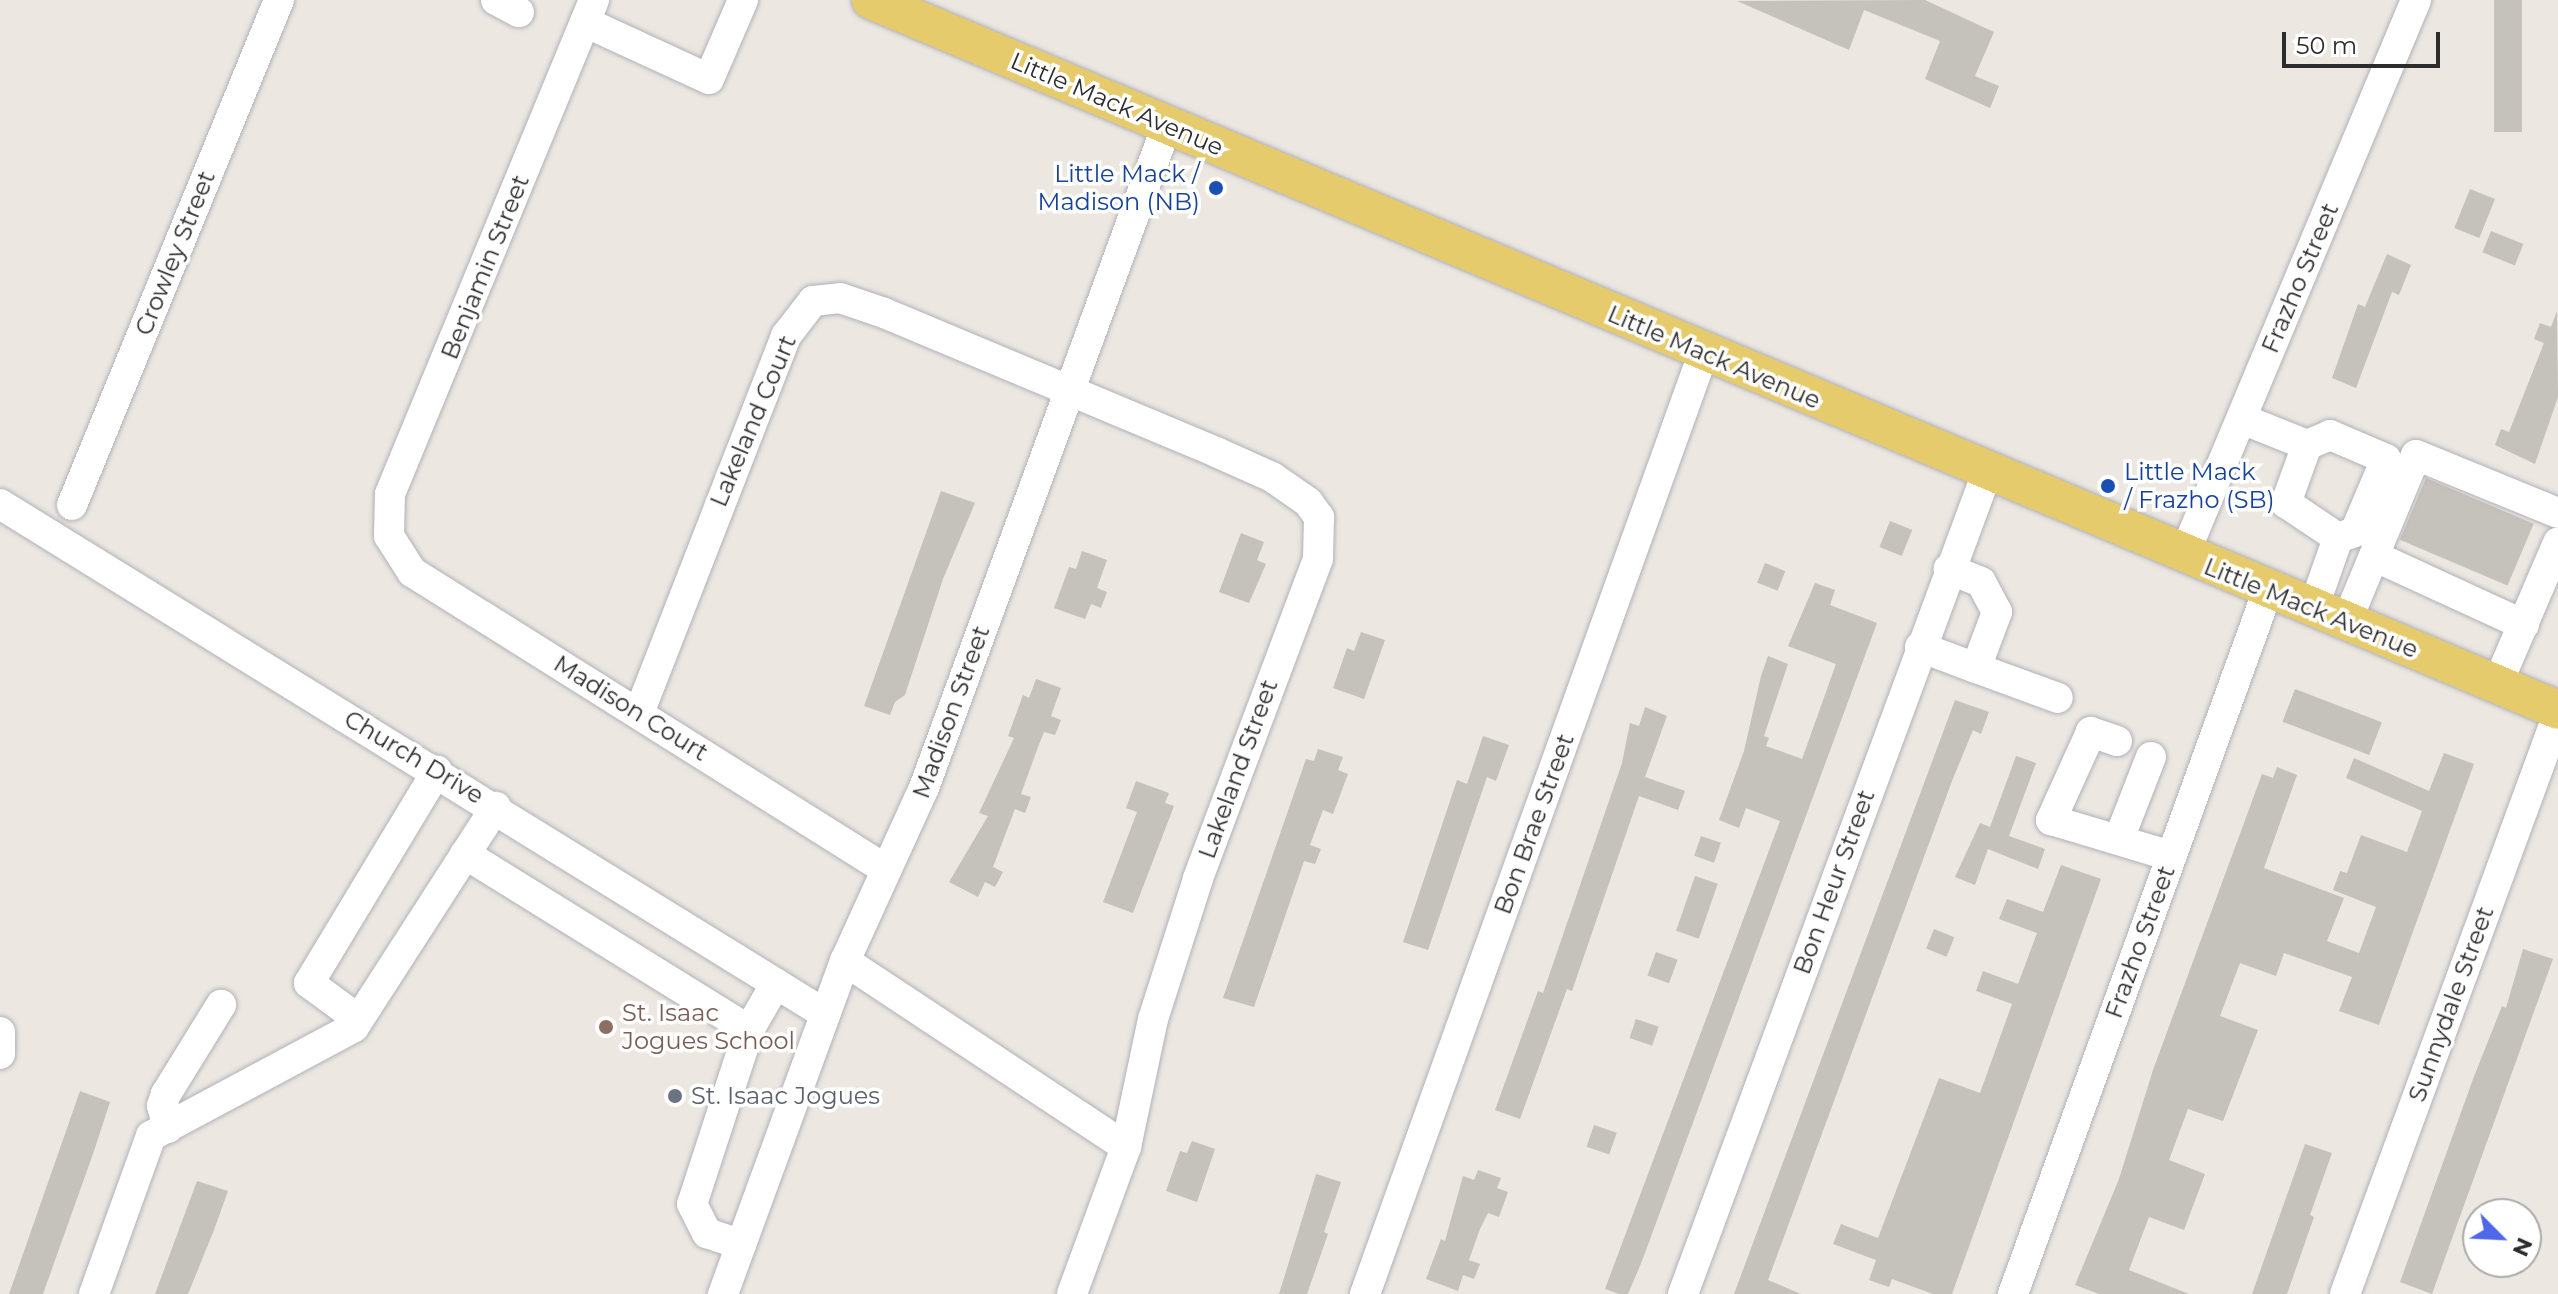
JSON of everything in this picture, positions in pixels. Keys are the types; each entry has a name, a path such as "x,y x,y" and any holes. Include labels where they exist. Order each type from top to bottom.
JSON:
{"main road":[{"name":"Little Mack Avenue","path":"871,0 1703,354 1988,470 2558,712"}],"street":[{"name":"Crowley Street","path":"72,505 279,0"},
{"path":"590,11 709,79 743,0"},
{"name":"Frazho Street","path":"2184,555 2416,0"},
{"name":"Benjamin Street","path":"389,536 390,494 590,11"},
{"name":"Madison Street","path":"723,1294 845,961 924,788 1167,125"},
{"name":"Lakeland Court","path":"639,713 786,336 813,301 840,298 1068,389"},
{"name":"Bon Brae Street","path":"1365,1294 1703,354"},
{"name":"Lakeland Street","path":"1068,389 1293,489 1319,517 1322,536 1198,879 1153,1019 1126,1147 1072,1294"},
{"path":"2242,419 2307,445 2330,435 2386,459 2355,532 2338,538"},
{"path":"2307,445 2286,503 2338,538"},
{"path":"2329,616 2374,556 2416,455 2558,513"},
{"name":"Bon Heur Street","path":"1683,1294 1988,470"},
{"name":"Church Drive","path":"0,504 496,807 825,1014"},
{"name":"Madison Court","path":"389,536 412,572 885,869"},
{"path":"2329,616 2338,538"},
{"path":"2497,685 2558,543"},
{"path":"2374,556 2524,625"},
{"path":"1949,569 1981,582 1997,612 1976,668"},
{"name":"Frazho Street","path":"2013,1294 2198,776 2268,590"},
{"path":"1920,647 2058,698"},
{"name":"Sunnydale Street","path":"2345,1294 2558,712"},
{"path":"2171,856 2051,820 2091,732 2198,776"},
{"path":"2119,839 2135,749"},
{"path":"358,1019 309,983 437,771"},
{"path":"160,1132 354,1027 496,807"},
{"path":"465,854 749,1030"},
{"path":"845,961 1126,1147"},
{"path":"741,1245 707,1233 692,1204 749,1030 776,983"},
{"path":"94,1294 160,1132 166,1094 221,1005"},
{"path":"0,1032 0,1054"}],"building":[{"path":"1925,0 1994,32 1975,76 1999,86 1990,108 1925,79 1940,41 1864,10 1849,50 1737,1"},
{"path":"2494,0 2522,0 2522,132 2494,132"},
{"path":"2470,189 2495,199 2479,238 2454,228"},
{"path":"2491,231 2523,244 2515,265 2482,252"},
{"path":"2387,254 2411,265 2399,295 2392,292 2356,388 2332,378 2358,304 2365,307"},
{"path":"2557,311 2558,397 2535,464 2495,445 2501,429 2509,432 2544,343 2534,339 2540,323 2551,327"},
{"path":"2426,478 2534,524 2508,585 2400,540"},
{"path":"941,491 975,503 943,579 905,695 895,702 890,715 864,706"},
{"path":"1890,521 1912,530 1902,556 1880,547"},
{"path":"1241,533 1264,542 1257,560 1266,564 1249,603 1219,592"},
{"path":"1082,551 1107,560 1097,588 1107,592 1101,608 1091,604 1085,619 1054,608 1069,567 1076,569"},
{"path":"1765,563 1785,571 1778,591 1757,582"},
{"path":"1815,583 1835,590 1830,605 1877,623 1642,1261 1628,1294 1619,1294 1605,1289 1780,821 1746,808 1739,828 1719,820 1744,751 1761,676 1768,656 1788,664 1764,736 1769,738 1766,746 1802,759 1836,664 1788,646"},
{"path":"1361,632 1385,640 1364,699 1333,688 1347,648 1354,651"},
{"path":"1036,679 1061,688 1051,716 1061,720 1055,735 1044,732 1038,747 1021,794 1031,797 1025,813 1015,809 993,867 1003,872 995,887 985,882 978,897 949,882 988,816 979,813 1014,738 1008,736 1023,695 1029,698"},
{"path":"2295,689 2382,722 2369,755 2282,722"},
{"path":"1955,700 1989,712 1981,734 1973,730 1952,781 1768,1280 1801,1294 1734,1294"},
{"path":"1645,707 1667,716 1645,777 1685,791 1678,810 1639,796 1572,991 1567,989 1520,1119 1495,1110 1538,991 1543,993 1622,763 1630,723 1639,726"},
{"path":"1483,736 1509,745 1496,781 1487,777 1428,950 1403,942 1457,780 1467,784"},
{"path":"1318,749 1343,757 1338,770 1348,774 1333,814 1323,810 1310,845 1321,849 1315,864 1304,861 1254,1007 1223,998 1306,759 1314,761"},
{"path":"2444,753 2474,764 2379,1025 2339,1011 2352,977 2284,953 2276,976 2240,963 2220,1016 2258,1030 2223,1121 2188,1109 2169,1160 2205,1174 2184,1230 2149,1217 2129,1270 2189,1294 2099,1294 2075,1285 2119,1179 2153,1070 2262,774 2273,778 2277,767 2297,775 2264,868 2344,898 2327,941 2359,953 2376,907 2333,890 2340,871 2347,873 2361,835 2407,852 2422,811 2346,778 2354,758 2429,791"},
{"path":"2016,756 2036,763 2009,836 2045,849 2038,869 1988,849 1975,885 1955,877 1980,823 1990,827"},
{"path":"1136,781 1169,793 1165,803 1174,806 1133,913 1103,902 1137,812 1126,808"},
{"path":"1701,836 1721,843 1714,863 1694,856"},
{"path":"2061,865 2101,879 1952,1294 1933,1294 1892,1279 1889,1287 1869,1280 1876,1260 1833,1244 1841,1224 1878,1238 1939,1078 1980,1093 2012,1004 1976,991 1983,971 2018,984 2037,933 1999,919 2007,899 2043,912"},
{"path":"1695,876 1718,884 1699,939 1676,931"},
{"path":"1934,929 1954,937 1947,957 1926,948"},
{"path":"2523,949 2553,959 2467,1198 2462,1198 2462,1211 2432,1294 2400,1282 2473,1079 2502,1006 2506,1008"},
{"path":"1656,952 1678,960 1669,983 1647,975"},
{"path":"1636,1019 1659,1027 1652,1046 1629,1038"},
{"path":"80,1091 110,1102 94,1151 43,1294 9,1294"},
{"path":"1594,1125 1617,1133 1609,1155 1587,1147"},
{"path":"1192,1141 1215,1149 1197,1202 1166,1191 1180,1151 1187,1153"},
{"path":"2305,1144 2332,1153 2287,1294 2252,1294"},
{"path":"1478,1170 1501,1178 1497,1188 1508,1192 1499,1217 1488,1213 1480,1229 1469,1260 1480,1264 1474,1279 1463,1275 1458,1291 1426,1279 1441,1239 1445,1241 1463,1176 1474,1180"},
{"path":"1316,1174 1341,1182 1324,1232 1328,1234 1307,1294 1279,1294"},
{"path":"197,1181 228,1191 214,1230 188,1294 155,1294"}],"place":[{"name":"Little Mack / Madison (NB)","path":"1216,188"},
{"name":"Little Mack / Frazho (SB)","path":"2108,486"},
{"name":"St. Isaac Jogues School","path":"606,1027"},
{"name":"St. Isaac Jogues","path":"675,1096"}]}
